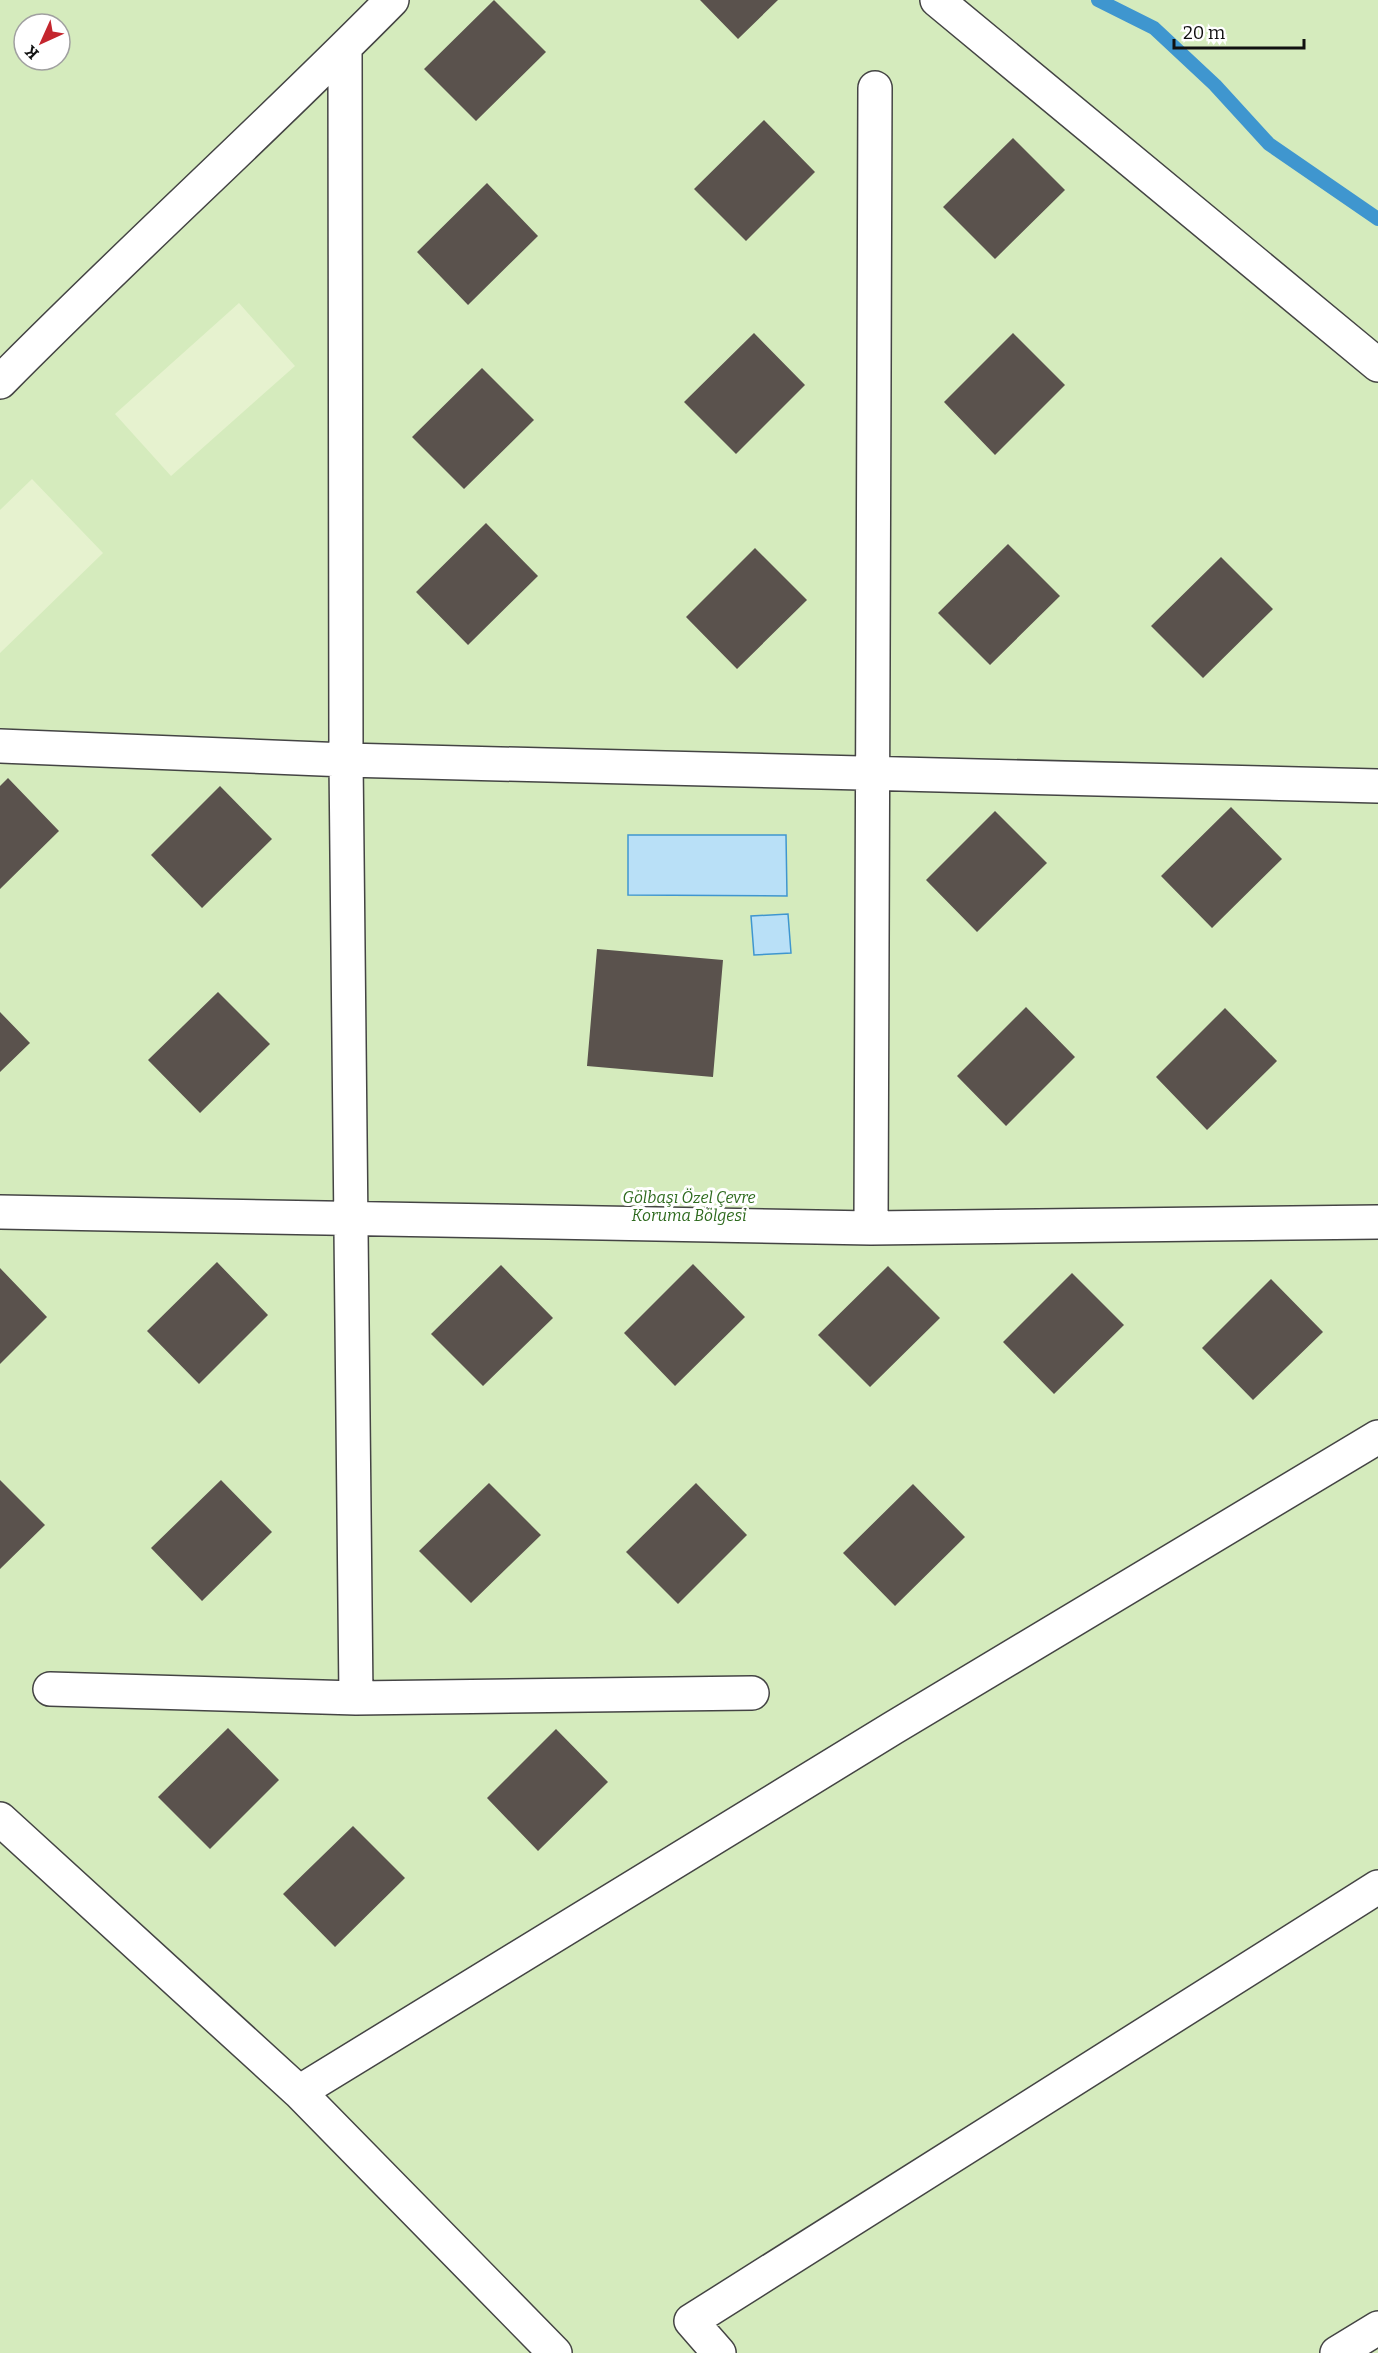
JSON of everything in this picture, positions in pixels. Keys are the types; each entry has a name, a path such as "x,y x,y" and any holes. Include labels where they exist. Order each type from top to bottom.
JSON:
{"street":[{"path":"0,382 68,312 345,48 392,0"},
{"path":"937,0 1378,365"},
{"path":"345,48 346,760 356,1698"},
{"path":"871,1228 874,88"},
{"path":"0,746 346,760 1378,786"},
{"path":"0,1212 871,1228 1378,1222"},
{"path":"299,2092 893,1728 1378,1437"},
{"path":"50,1689 356,1698 752,1693"},
{"path":"0,1819 299,2092 555,2353"},
{"path":"719,2353 691,2321 1378,1887"},
{"path":"1337,2353 1378,2328"}],"green space":[{"name":"Gölbaşı Özel Çevre Koruma Bölgesi","path":"0,0 1378,0 1378,2353 0,2353"},
{"path":"239,303 295,366 171,476 115,414"},
{"path":"32,479 103,553 0,653 0,510"}],"water":[{"path":"628,835 786,835 787,896 628,895"},
{"path":"788,914 791,953 754,955 751,916"}],"building":[{"path":"494,0 546,52 476,121 424,69"},
{"path":"700,0 778,0 738,39"},
{"path":"764,120 815,172 746,241 694,189"},
{"path":"1013,138 1065,190 995,259 943,207"},
{"path":"487,183 538,236 468,305 417,252"},
{"path":"754,333 805,385 736,454 684,402"},
{"path":"1013,333 1065,385 995,455 944,402"},
{"path":"482,368 534,420 464,489 412,437"},
{"path":"486,523 538,576 468,645 416,592"},
{"path":"1008,544 1060,596 990,665 938,613"},
{"path":"755,548 807,600 737,669 686,617"},
{"path":"1221,557 1273,609 1203,678 1151,626"},
{"path":"8,778 59,831 0,889 0,786"},
{"path":"220,786 272,839 202,908 151,855"},
{"path":"1231,807 1282,859 1212,928 1161,876"},
{"path":"995,811 1047,863 977,932 926,880"},
{"path":"597,949 723,960 713,1077 587,1066"},
{"path":"218,992 270,1044 200,1113 148,1060"},
{"path":"1026,1007 1075,1057 1006,1126 957,1076"},
{"path":"1225,1008 1277,1061 1207,1130 1156,1077"},
{"path":"0,1012 30,1043 0,1072"},
{"path":"217,1262 268,1315 199,1384 147,1331"},
{"path":"693,1264 745,1317 675,1386 624,1333"},
{"path":"501,1265 553,1318 483,1386 431,1334"},
{"path":"888,1266 940,1318 870,1387 818,1335"},
{"path":"0,1268 47,1317 0,1364"},
{"path":"1072,1273 1124,1325 1054,1394 1003,1342"},
{"path":"1271,1279 1323,1332 1253,1400 1202,1348"},
{"path":"0,1480 45,1525 0,1569"},
{"path":"221,1480 272,1532 202,1601 151,1548"},
{"path":"489,1483 541,1535 471,1603 419,1551"},
{"path":"696,1483 747,1535 678,1604 626,1552"},
{"path":"913,1484 965,1537 895,1606 843,1553"},
{"path":"228,1728 279,1780 210,1849 158,1797"},
{"path":"556,1729 608,1782 538,1851 487,1798"},
{"path":"353,1826 405,1878 335,1947 283,1894"}],"waterway":[{"path":"1098,0 1154,28 1215,85 1269,144 1378,219"}]}
